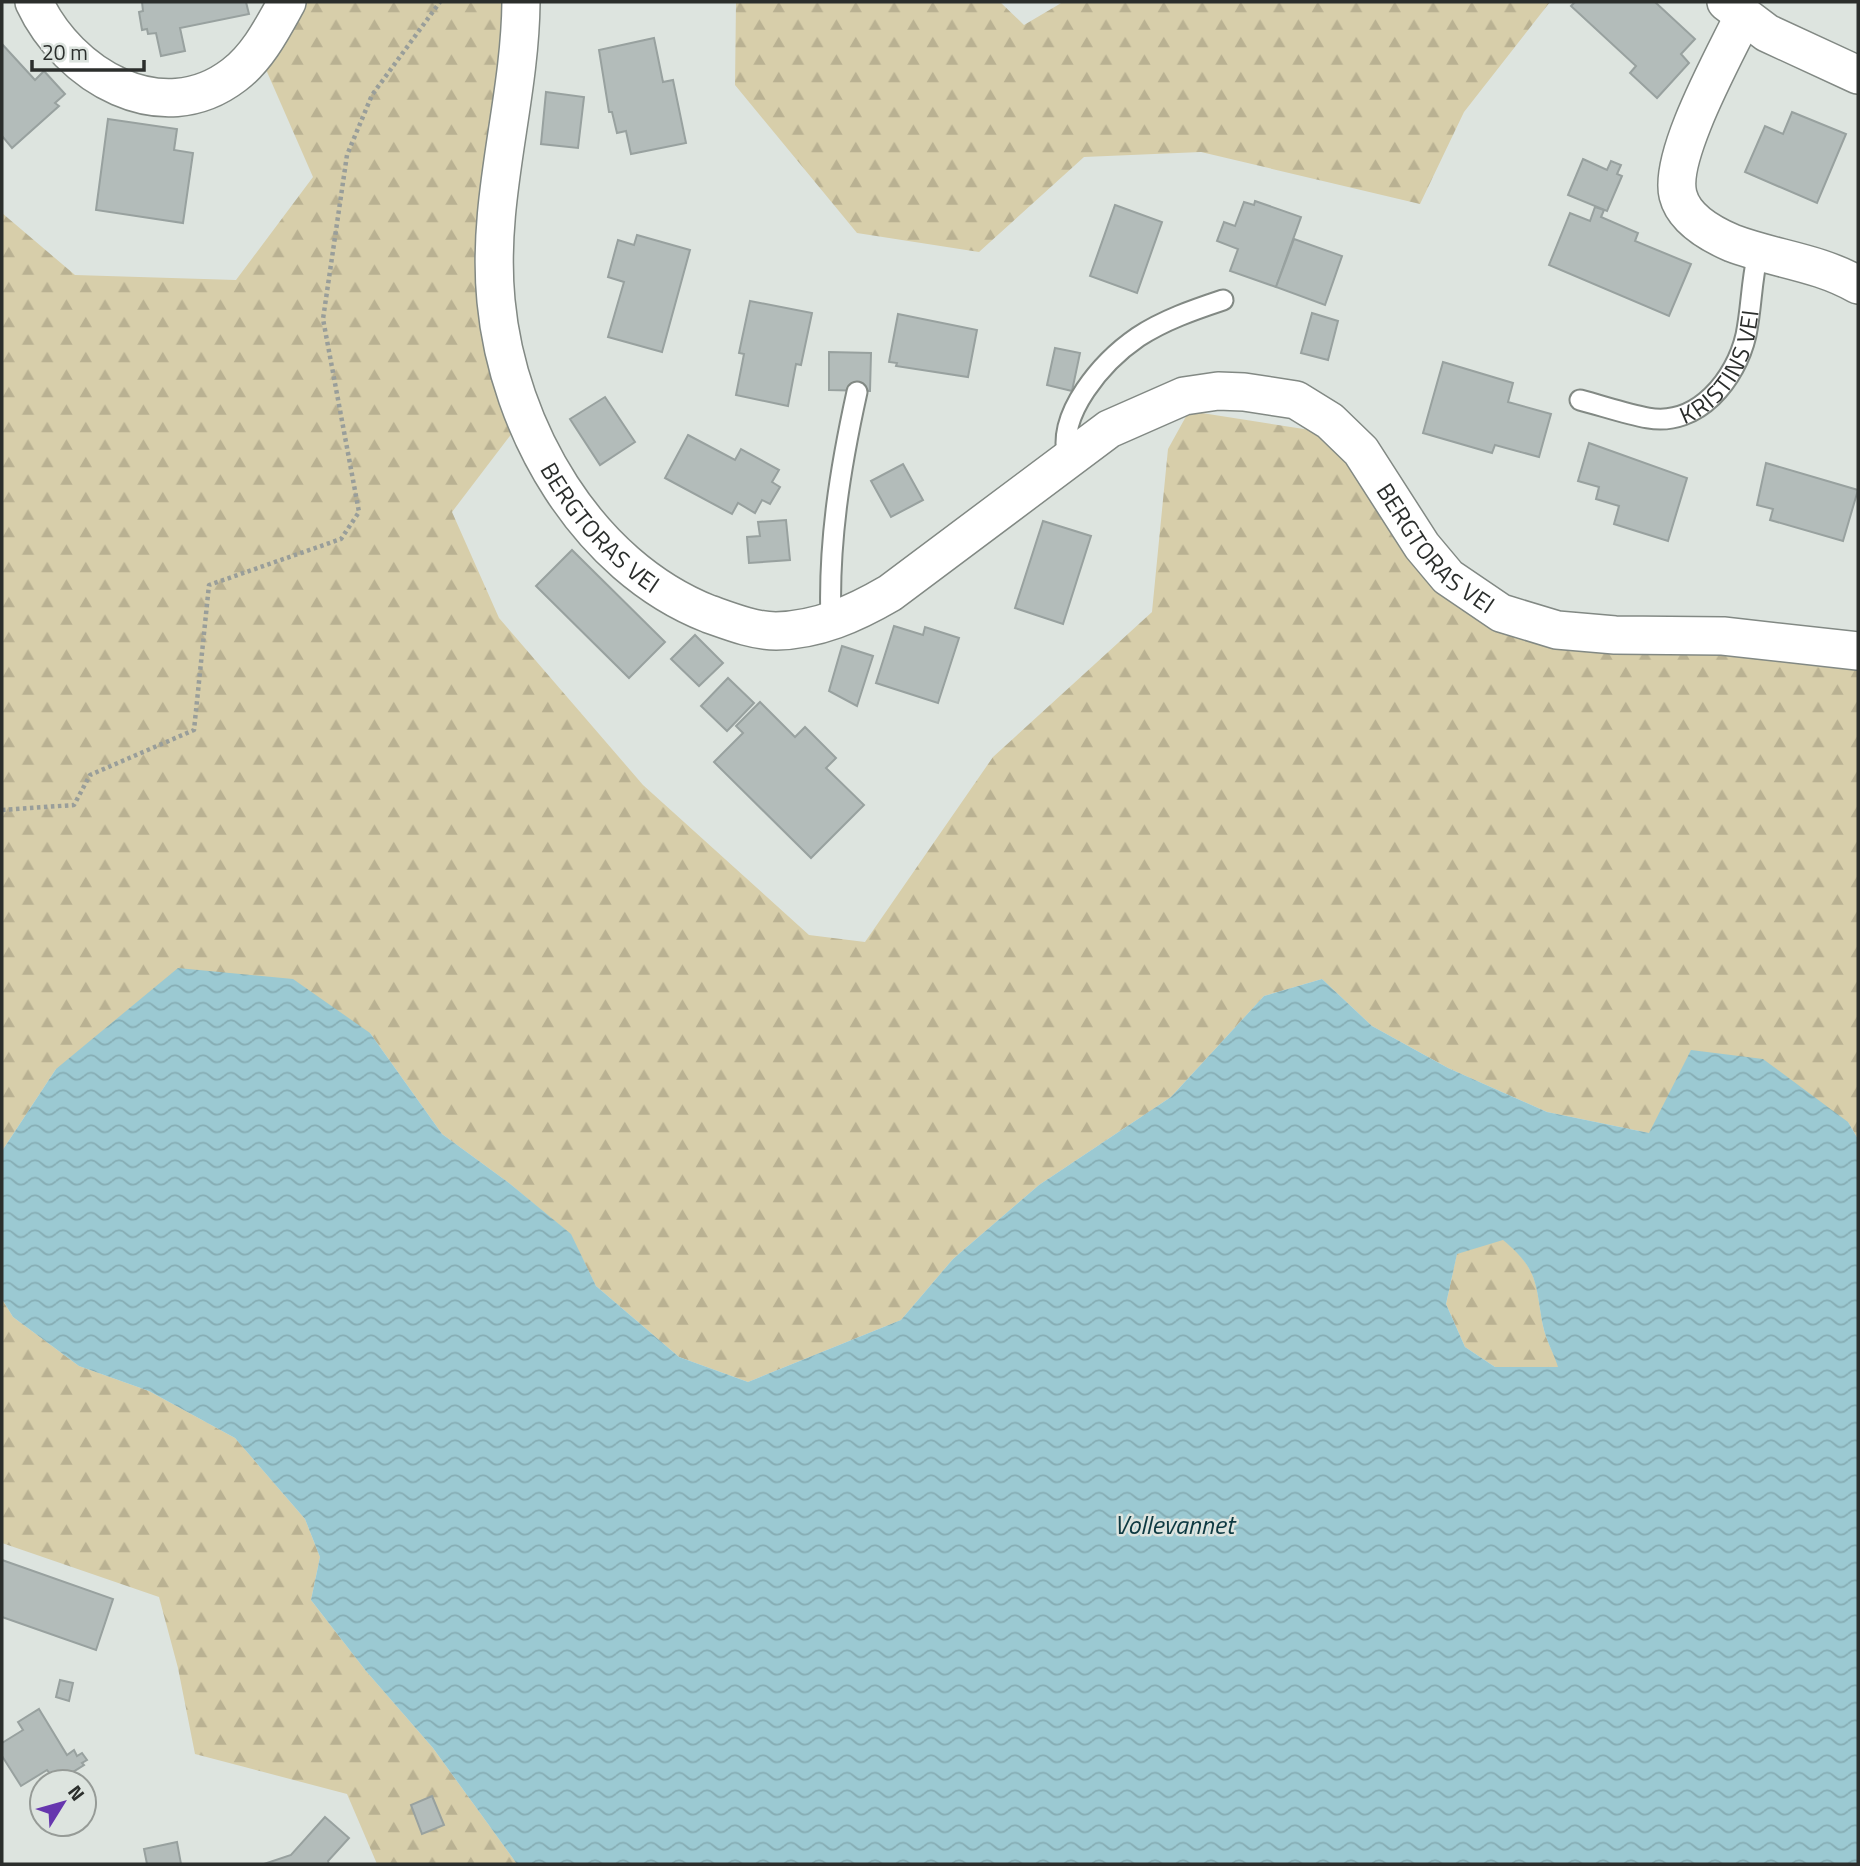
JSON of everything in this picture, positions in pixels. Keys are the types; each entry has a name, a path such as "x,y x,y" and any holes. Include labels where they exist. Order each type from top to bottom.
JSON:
{"street":[{"path":"34,2 68,53 93,74 102,81 151,97 199,93 235,74 266,40 287,2"},
{"name":"BERGTORAS VEI","path":"521,2 521,40 497,188 493,263 500,329 511,379 537,447 584,518 631,569 680,602 727,621 772,631 831,622 860,611 890,593 1109,429 1184,396 1218,391 1296,400 1330,421 1361,451 1422,546 1448,578 1501,613 1557,630 1615,635 1723,636 1858,651"},
{"path":"1858,75 1810,55 1734,9 1676,175 1677,194 1682,207 1702,227 1733,243 1815,265 1858,285"}],"lane":[{"name":"KRISTINS VEI","path":"1580,400 1651,419 1678,417 1702,405 1722,387 1732,372 1746,336 1751,282 1759,249"},
{"path":"1068,458 1066,428 1074,407 1110,362 1136,338 1165,322 1223,300"},
{"path":"831,622 829,572 834,518 856,392"}],"path":[{"path":"2,810 74,805 90,775 194,730 209,585 341,539 359,512 323,319 347,155 372,94 440,2"}],"green space":[{"path":"295,2 532,2 502,209 519,424 452,512 499,618 643,785 809,935 865,942 993,757 1152,612 1168,449 1189,411 1342,435 1490,606 1858,662 1858,1139 1848,1122 1649,1133 1547,1112 1448,1068 1372,1026 1322,979 1264,996 1171,1097 1039,1185 953,1259 901,1320 748,1382 679,1357 596,1286 570,1234 509,1183 442,1134 370,1033 56,1069 2,1151 2,213 75,275 236,280 313,177 257,49"},
{"path":"736,2 1000,2 1024,25 1063,2 1550,2 1464,112 1420,204 1201,152 1084,157 979,252 857,233 735,85"},
{"path":"1503,1239 1523,1259 1534,1278 1544,1331 1559,1367 1495,1367 1465,1347 1446,1304 1457,1253"},
{"path":"2,1299 13,1317 79,1366 149,1391 235,1438 305,1519 320,1557 311,1600 366,1671 433,1748 517,1864 377,1864 347,1794 195,1754 178,1668 159,1597 2,1543"}],"water":[{"name":"Vollevannet","path":"178,968 293,979 370,1033 442,1134 509,1183 571,1234 596,1286 679,1357 748,1382 901,1320 953,1259 1039,1185 1171,1097 1264,996 1322,979 1372,1026 1448,1068 1547,1112 1649,1133 1691,1050 1763,1059 1848,1122 1858,1139 1858,1864 517,1864 433,1748 366,1671 311,1600 320,1557 305,1519 235,1438 149,1391 79,1366 13,1317 2,1299 2,1151 56,1069","holes":["1503,1240 1515,1251 1534,1278 1544,1331 1558,1367 1495,1367 1465,1347 1446,1304 1457,1254"]}],"building":[{"path":"142,2 246,2 249,14 180,28 185,51 161,56 156,33 148,34 147,29 142,30 139,12 143,11"},
{"path":"1575,2 1655,2 1695,39 1681,54 1689,63 1657,98 1630,73 1636,66 1571,6"},
{"path":"654,38 663,82 673,80 686,143 631,154 626,131 617,133 612,112 609,112 599,50"},
{"path":"2,44 35,80 44,71 65,94 55,103 59,106 12,148 2,136"},
{"path":"546,92 584,97 578,148 541,144"},
{"path":"1792,112 1846,134 1817,203 1745,172 1765,126 1783,134"},
{"path":"108,119 177,129 174,150 193,153 183,223 96,210"},
{"path":"1583,159 1607,170 1611,161 1621,165 1617,174 1622,176 1607,211 1568,195"},
{"path":"1255,201 1301,217 1276,287 1230,271 1238,249 1217,241 1224,222 1235,226 1244,202 1254,205"},
{"path":"1115,205 1162,222 1137,293 1090,276"},
{"path":"1595,207 1604,210 1601,217 1638,233 1635,241 1691,264 1669,316 1549,265 1570,213 1590,221"},
{"path":"637,235 690,250 662,352 608,337 624,282 608,277 618,240 634,245"},
{"path":"1294,239 1342,256 1325,305 1276,287"},
{"path":"750,301 812,313 801,365 796,364 788,406 736,395 744,354 739,353"},
{"path":"1312,313 1338,321 1328,360 1301,353"},
{"path":"898,314 977,330 968,377 896,366 897,363 889,362"},
{"path":"1055,348 1080,353 1072,391 1047,385"},
{"path":"829,352 871,353 870,391 829,390"},
{"path":"1443,362 1513,383 1508,402 1551,414 1539,457 1495,445 1492,453 1423,433"},
{"path":"605,397 635,442 600,465 570,419"},
{"path":"688,435 735,460 741,449 779,470 772,482 780,487 770,504 762,500 755,513 738,503 732,514 665,478"},
{"path":"1589,443 1687,478 1668,541 1614,524 1619,506 1596,499 1599,487 1578,481"},
{"path":"1766,463 1858,490 1843,541 1770,520 1773,509 1757,505"},
{"path":"903,464 923,500 891,517 871,481"},
{"path":"786,520 790,560 749,563 747,537 760,536 758,522"},
{"path":"1043,521 1091,536 1063,624 1015,608"},
{"path":"572,550 665,642 629,678 536,586"},
{"path":"894,626 923,635 925,627 959,638 938,703 876,683"},
{"path":"695,635 723,663 699,686 671,659"},
{"path":"842,646 873,656 857,706 829,691"},
{"path":"728,678 754,703 727,731 701,706"},
{"path":"760,702 795,737 805,727 836,758 826,768 864,805 811,858 714,762 743,733 736,726"},
{"path":"2,1560 113,1599 96,1650 2,1617"},
{"path":"60,1680 73,1683 69,1701 56,1697"},
{"path":"39,1709 67,1755 74,1750 77,1756 82,1753 87,1760 82,1763 84,1765 79,1768 28,1768 28,1782 21,1786 2,1756 2,1743 23,1730 18,1722"},
{"path":"432,1796 444,1825 422,1834 411,1805"},
{"path":"325,1817 349,1838 328,1861 329,1864 264,1864 291,1855"},
{"path":"177,1842 181,1864 147,1864 144,1849"}]}
